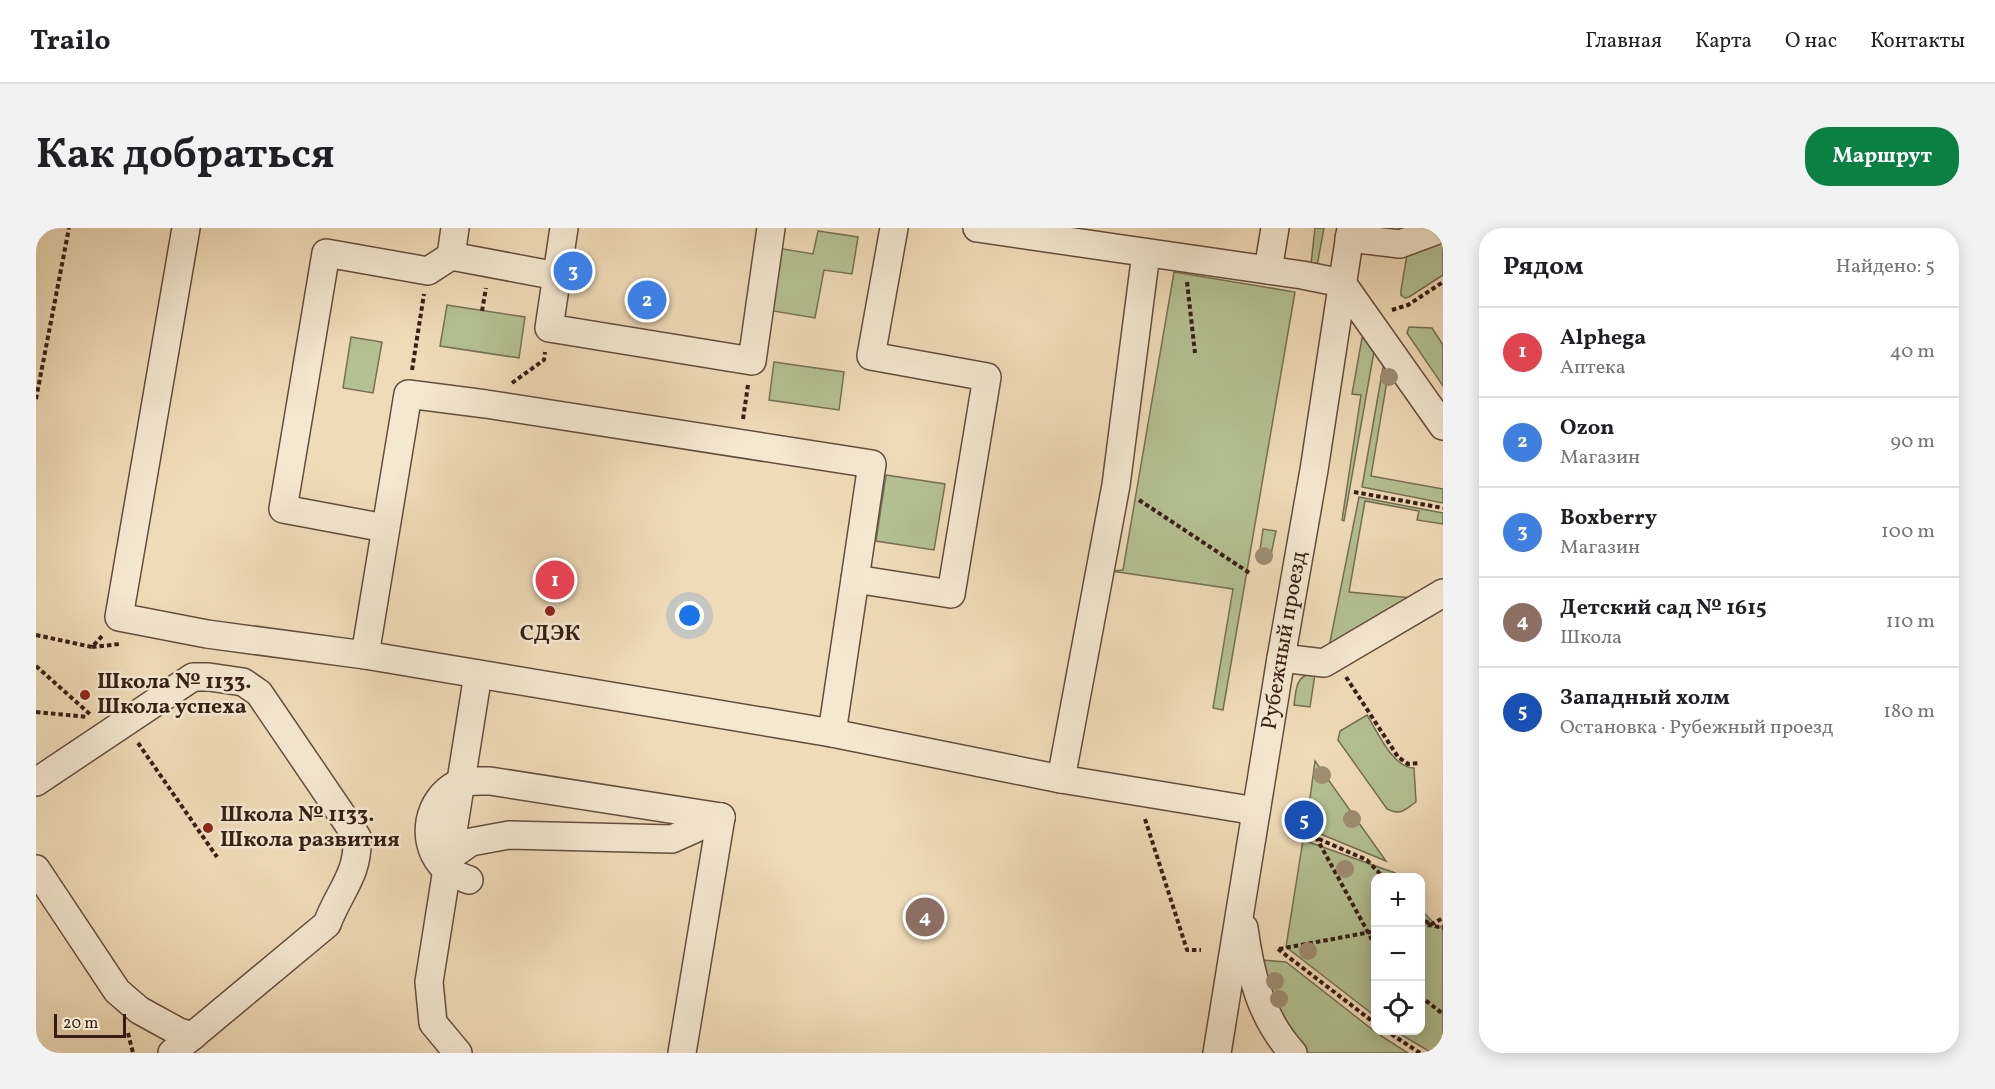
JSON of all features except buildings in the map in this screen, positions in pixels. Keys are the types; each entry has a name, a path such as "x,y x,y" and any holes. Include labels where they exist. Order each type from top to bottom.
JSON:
{"street":[{"path":"186,228 119,617 207,634 365,655 832,733 1061,779 1256,812"},
{"path":"451,256 455,228"},
{"path":"564,228 549,328 752,361 771,228"},
{"path":"855,579 951,594 987,377 871,356 894,228"},
{"path":"977,228 1027,231 1146,253 1342,283 1443,426"},
{"path":"1268,270 1275,228"},
{"path":"1350,233 1400,244 1443,228"},
{"name":"Рубежный проезд","path":"1217,1053 1314,470 1350,233"},
{"path":"385,528 283,509 326,253 428,271 451,256 557,276"},
{"path":"1061,779 1116,485 1146,253"},
{"path":"365,655 408,394 872,464 832,733"},
{"path":"1281,658 1324,663 1443,593"},
{"path":"458,1053 433,1023 429,982 478,674"},
{"path":"36,782 193,677 209,676 243,682 259,693 357,837 358,853 354,870 333,907 327,924 172,1053"},
{"path":"469,880 452,874 442,866 430,841 429,824 434,807 447,791 460,782 490,781 721,817"},
{"path":"448,858 471,842 509,835 672,839 721,817"},
{"path":"682,1053 721,817"},
{"path":"36,869 117,991 139,1010 179,1032 193,1036"},
{"path":"1241,906 1247,951 1260,1000 1273,1027 1293,1053"}],"path":[{"path":"36,399 69,228"},
{"path":"1184,258 1195,353"},
{"path":"408,394 428,271"},
{"path":"1387,312 1408,305 1443,282"},
{"path":"486,404 543,360 549,328"},
{"path":"740,444 752,361"},
{"path":"1116,485 1251,574"},
{"path":"1354,492 1443,508"},
{"path":"36,635 92,647 119,617"},
{"path":"36,666 95,718 36,712"},
{"path":"1342,671 1398,757 1408,764 1420,763"},
{"path":"124,723 217,857"},
{"path":"1144,816 1188,950 1201,950"},
{"path":"1298,830 1367,860 1379,873"},
{"path":"1316,837 1371,940"},
{"path":"1430,925 1443,918"},
{"path":"1425,920 1430,925"},
{"path":"1425,926 1443,928"},
{"path":"1371,932 1278,949 1371,1020"},
{"path":"1425,1000 1443,1014"},
{"path":"1392,1035 1420,1053"}],"green space":[{"path":"1315,228 1324,228 1317,266 1311,264"},
{"path":"818,231 858,237 852,274 824,270 815,318 767,310 778,248 813,254"},
{"path":"1443,240 1443,275 1405,298 1401,295 1401,290 1407,255"},
{"path":"1174,272 1295,292 1223,710 1213,708 1233,589 1111,571 1123,570"},
{"path":"447,305 525,317 519,358 440,346"},
{"path":"1409,327 1432,328 1443,345 1443,386 1407,333"},
{"path":"351,337 382,342 373,393 343,388"},
{"path":"1362,338 1368,339 1375,346 1344,521 1342,520 1361,395 1352,394"},
{"path":"774,362 844,372 839,410 769,400"},
{"path":"1384,362 1389,369 1371,476 1443,489 1443,503 1362,487"},
{"path":"886,475 945,484 934,550 876,541"},
{"path":"1359,497 1443,513 1443,524 1417,520 1419,511 1365,501 1349,592 1413,598 1329,647"},
{"path":"1263,529 1276,531 1270,559 1259,557"},
{"path":"1315,674 1310,707 1294,705 1296,690 1301,678"},
{"path":"1367,715 1381,739 1399,762 1414,768 1416,802 1402,811 1387,809 1338,740 1340,731"},
{"path":"1315,761 1386,861 1306,828"},
{"path":"1303,840 1395,873 1371,873 1371,1013 1286,947"},
{"path":"1425,914 1439,928 1443,925 1443,1053 1432,1053 1402,1035 1425,1035"},
{"path":"1262,960 1286,962 1371,1029 1371,1035 1380,1035 1408,1053 1307,1053 1297,1046 1275,1020"}],"place":[{"name":"Boxberry","path":"573,271"},
{"name":"Ozon","path":"647,300"},
{"name":"Alphega","path":"555,580"},
{"name":"СДЭК","path":"550,611"},
{"name":"Школа № 1133. Школа успеха","path":"85,695"},
{"name":"Западный холм","path":"1304,820"},
{"name":"Школа № 1133. Школа развития","path":"208,828"},
{"name":"Детский сад № 1615","path":"925,917"}]}
